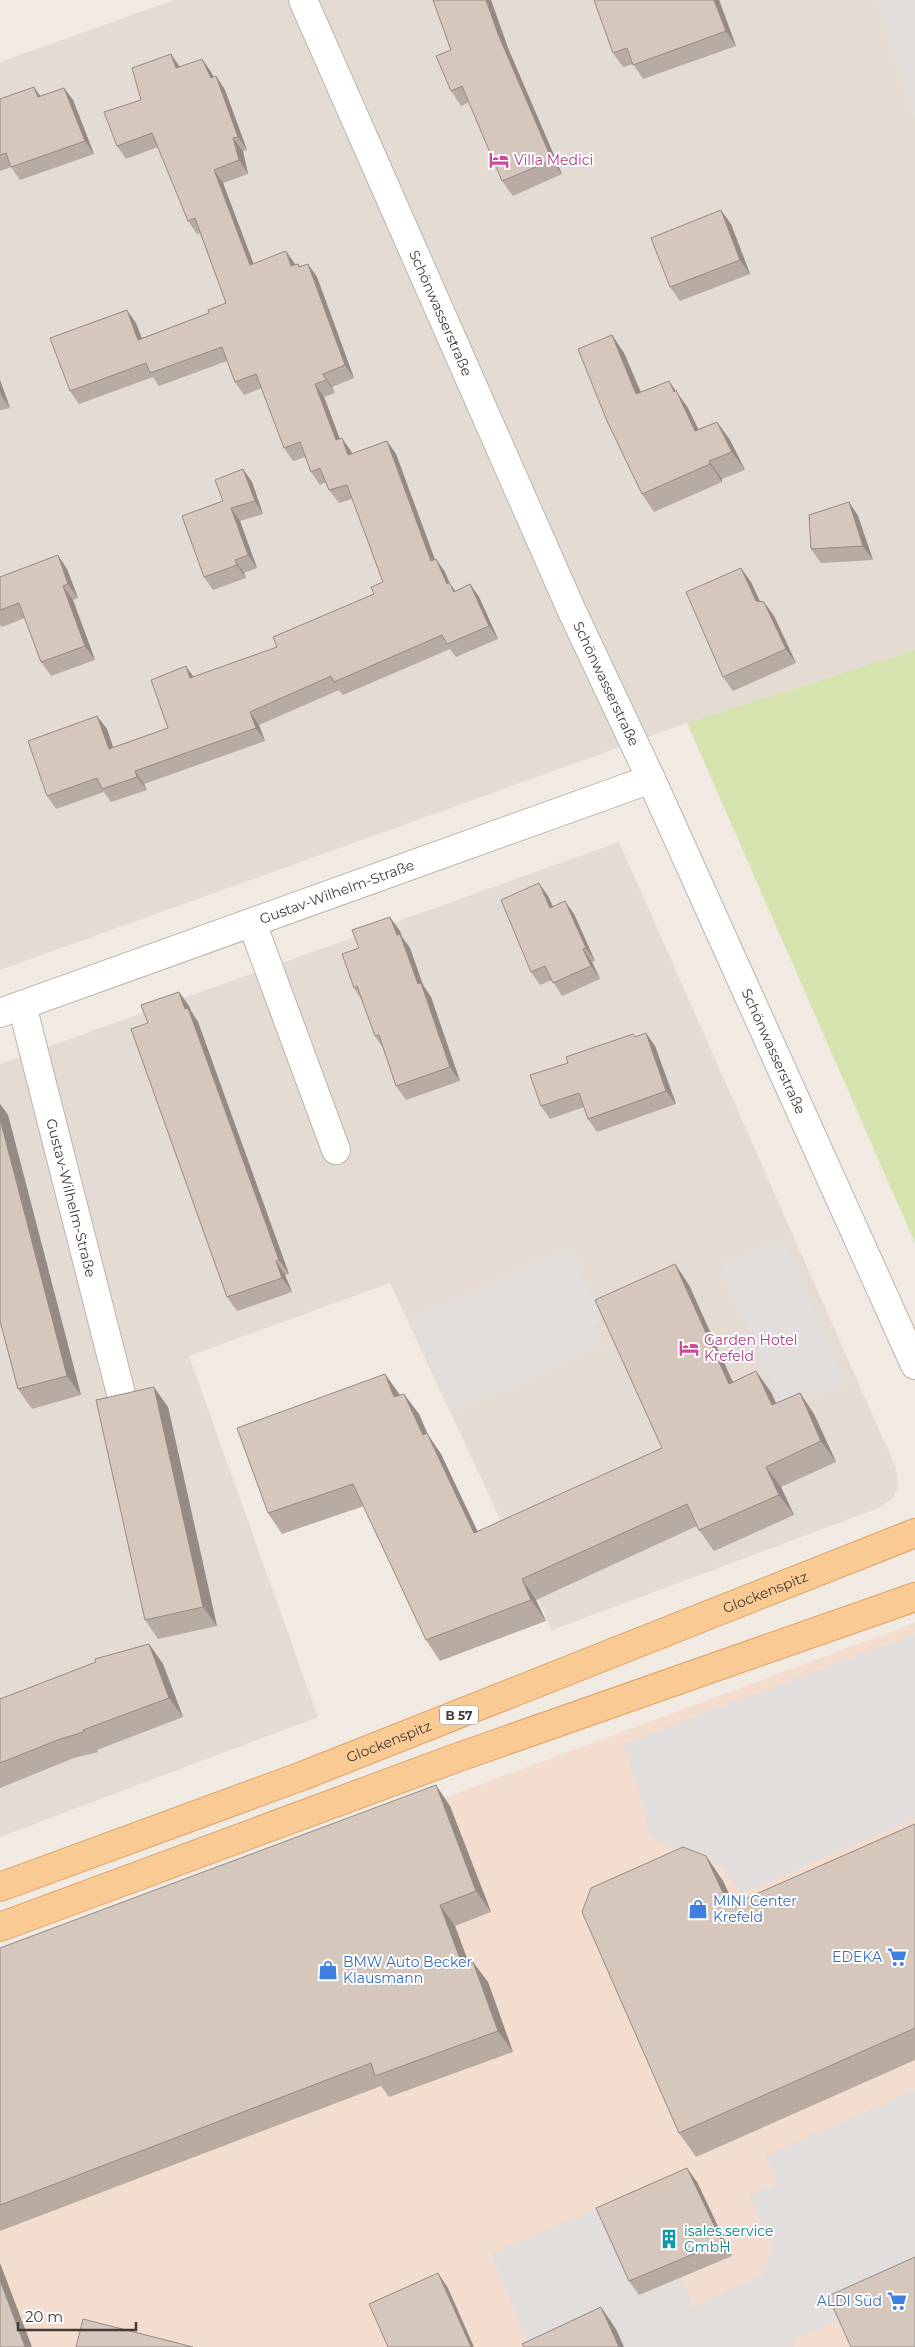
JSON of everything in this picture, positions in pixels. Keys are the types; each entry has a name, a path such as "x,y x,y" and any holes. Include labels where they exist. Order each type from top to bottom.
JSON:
{"main road":[{"name":"Glockenspitz","path":"0,1887 302,1776 915,1533"},
{"path":"0,1927 465,1755 915,1597"}],"street":[{"name":"Schönwasserstraße","path":"303,0 567,600 651,779 915,1365"},
{"name":"Gustav-Wilhelm-Straße","path":"120,1390 11,1009 651,779"},
{"path":"252,923 336,1150"}],"shaded area":[{"path":"174,0 877,0 915,117 915,650 687,723 0,970 0,62"},
{"path":"877,0 915,0 915,117"},
{"path":"619,842 896,1468 898,1486 893,1498 879,1508 552,1630 390,1283 189,1356 318,1717 0,1837 0,1064"},
{"path":"784,1239 847,1383 784,1411 720,1266"},
{"path":"570,1247 602,1320 593,1325 602,1345 451,1413 411,1320"},
{"path":"915,1623 915,2347 0,2347 0,1963"},
{"path":"915,1634 915,1818 741,1894 723,1868 652,1838 624,1744"},
{"path":"915,2090 915,2285 792,2340 795,2347 530,2347 491,2254 600,2207 680,2277 693,2307 762,2275 772,2248 749,2196 778,2183 765,2156"}],"green space":[{"path":"915,650 915,1243 687,723"}],"building":[{"path":"433,0 486,0 498,34 552,160 502,181 462,86 451,91 436,56 451,50"},
{"path":"594,0 714,0 726,31 633,65 627,48 613,53"},
{"path":"171,54 176,68 202,59 211,78 216,76 238,137 233,138 239,160 214,170 250,265 286,251 291,266 298,264 299,267 308,264 345,365 323,374 326,380 315,384 336,440 342,438 348,455 387,441 431,561 436,559 447,584 449,582 454,592 470,584 489,626 447,644 442,635 334,682 331,676 250,712 256,728 135,771 137,777 102,789 97,778 47,796 28,741 97,716 109,749 168,728 151,680 186,666 190,678 277,647 273,637 374,594 371,587 383,582 347,485 329,490 320,468 311,472 300,442 284,448 256,374 235,382 222,347 150,373 146,363 70,391 50,338 127,310 138,340 209,313 208,310 226,303 195,218 188,221 152,133 117,146 104,112 141,100 132,68"},
{"path":"34,87 38,97 64,88 85,141 11,167 6,153 0,155 0,99"},
{"path":"721,210 740,260 670,287 651,238"},
{"path":"612,335 636,394 669,381 674,392 676,390 695,431 717,422 732,452 709,461 710,464 642,494 607,421 578,349"},
{"path":"243,469 255,501 231,508 248,555 235,560 237,565 204,577 182,516 223,501 215,480"},
{"path":"849,502 863,546 811,549 809,515"},
{"path":"58,555 68,584 63,586 85,646 41,662 19,603 0,610 0,577"},
{"path":"741,568 756,601 764,602 786,649 723,677 686,592"},
{"path":"539,883 550,908 565,901 586,948 583,949 591,966 553,983 545,966 531,972 501,900"},
{"path":"390,917 397,935 400,934 418,984 421,983 450,1067 396,1086 379,1035 375,1036 357,986 354,988 342,954 359,948 352,930"},
{"path":"179,992 185,1009 188,1008 279,1260 276,1261 282,1278 227,1297 131,1029 148,1023 141,1005"},
{"path":"646,1033 666,1091 588,1119 579,1093 541,1106 530,1075 568,1063 566,1057 633,1034 635,1037"},
{"path":"0,1119 67,1376 18,1389 0,1321"},
{"path":"675,1264 729,1384 756,1371 772,1405 800,1393 821,1441 766,1467 779,1495 699,1530 687,1504 522,1579 531,1600 426,1640 353,1484 268,1513 237,1428 385,1374 394,1397 404,1394 423,1435 427,1433 474,1533 662,1448 595,1300"},
{"path":"154,1387 203,1607 145,1620 96,1400"},
{"path":"149,1644 169,1698 0,1763 0,1699 96,1662 95,1659"},
{"path":"436,1785 476,1891 440,1905 462,1964 473,1962 498,2031 375,2076 371,2063 0,2205 0,1948"},
{"path":"915,1824 915,2028 679,2133 582,1912 591,1888 683,1847 706,1856 729,1906"},
{"name":"isales.service GmbH","path":"687,2168 722,2242 629,2281 596,2208"},
{"path":"915,2257 915,2347 851,2347 828,2296"},
{"path":"438,2273 471,2347 388,2347 369,2304"},
{"path":"0,2280 25,2347 0,2347"},
{"path":"601,2307 619,2347 524,2347 522,2344"},
{"path":"83,2319 193,2347 76,2347"}],"place":[{"name":"Villa Medici","path":"499,160"},
{"name":"Garden Hotel Krefeld","path":"689,1348"},
{"name":"MINI Center Krefeld","path":"698,1909"},
{"name":"EDEKA","path":"897,1957"},
{"name":"BMW Auto Becker Klausmann","path":"328,1970"},
{"name":"isales.service GmbH","path":"669,2239"},
{"name":"ALDI Süd","path":"897,2301"}]}
